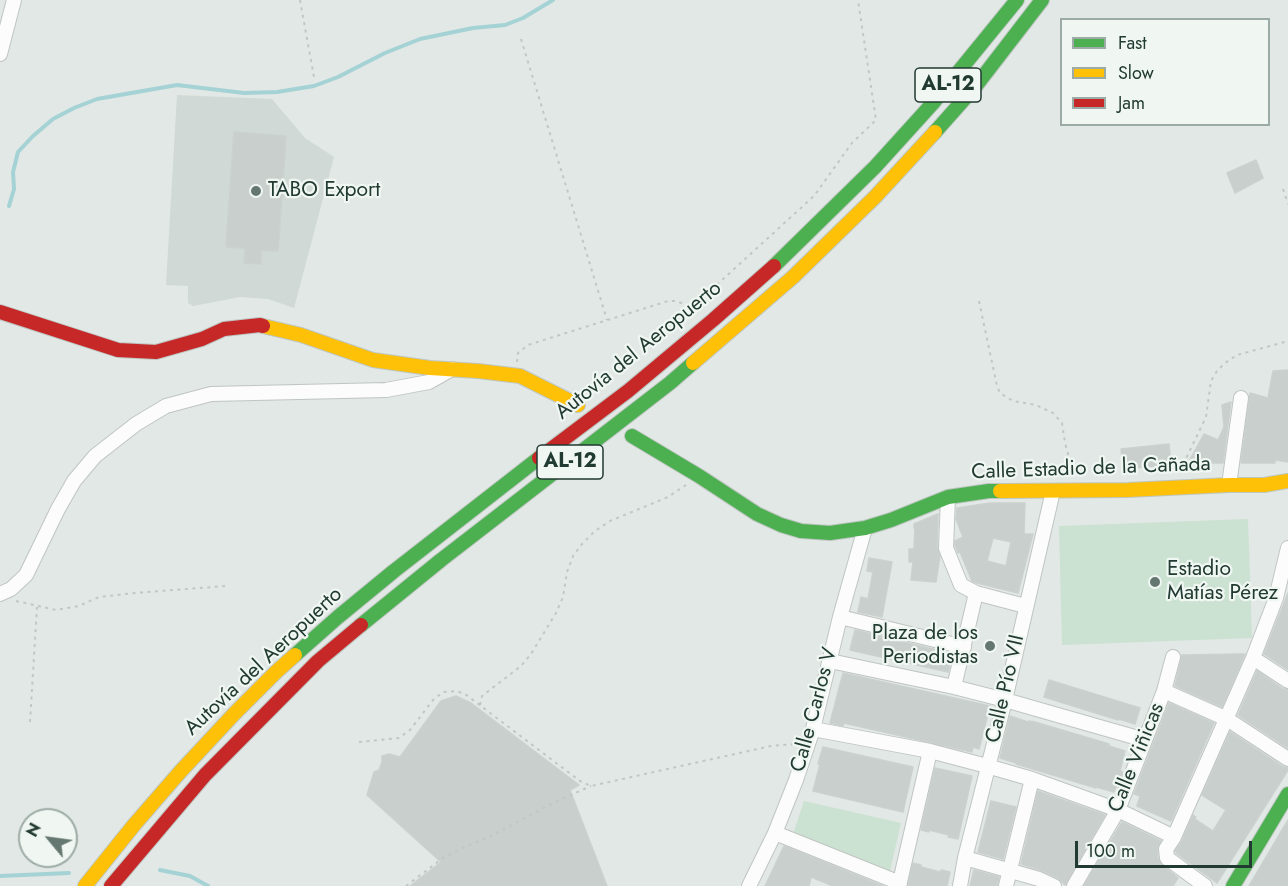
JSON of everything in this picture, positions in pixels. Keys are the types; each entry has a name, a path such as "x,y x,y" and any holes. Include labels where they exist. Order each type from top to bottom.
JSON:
{"main road":[{"name":"Autovía del Aeropuerto","path":"85,886 180,772 276,672 394,571 628,391 766,274 882,159 933,103 1017,0"},
{"name":"Autovía del Aeropuerto","path":"111,886 205,775 318,662 432,567 670,383 793,277 875,197 932,135 975,87 1042,0"},
{"path":"0,312 118,350 156,352 202,339 224,329 260,325 301,335 373,360 520,376 578,405"},
{"name":"Calle Estadio de la Cañada","path":"633,436 757,514 801,531 830,532 865,528 948,497 989,490 1128,490 1288,482"},
{"path":"1233,886 1288,794"}],"street":[{"path":"0,54 14,0"},
{"path":"5,597 26,575 58,509 74,481 94,456 136,424 166,406 211,394 386,390 429,382 452,369"},
{"path":"1228,485 1241,398"},
{"name":"Calle Pío VII","path":"960,886 1053,491"},
{"path":"948,497 946,548 961,585 976,593 1025,606"},
{"name":"Calle Carlos V","path":"748,886 775,833 813,729 840,617 865,528"},
{"path":"1205,886 1185,881 1167,858 1166,849 1174,837 1253,658 1282,601 1288,548"},
{"path":"954,687 976,593"},
{"path":"840,617 964,647"},
{"name":"Calle Viñicas","path":"1074,886 1118,810 1164,691 1173,657"},
{"path":"1253,658 1288,681"},
{"path":"830,661 1005,699 1145,740"},
{"path":"1164,691 1227,719 1288,759"},
{"path":"813,729 930,751 1032,779 1118,810 1174,837"},
{"path":"775,833 899,884 930,751"},
{"path":"1006,886 1032,779"},
{"path":"965,858 1039,879 1054,886"}],"path":[{"path":"300,0 314,77"},
{"path":"520,376 516,364 518,353 528,345 668,301 688,305 699,301 814,196 852,143 876,120 858,0"},
{"path":"521,39 607,320"},
{"path":"1283,189 1288,204"},
{"path":"979,301 1000,393 1013,401 1036,405 1053,413 1062,423 1077,491"},
{"path":"1173,487 1206,417 1211,381 1217,371 1237,355 1288,340"},
{"path":"480,705 482,696 521,666 531,654 556,613 563,597 567,572 573,556 582,544 610,521 668,497 699,476"},
{"path":"5,597 56,610 79,606 99,597 225,586"},
{"path":"30,722 37,607"},
{"path":"359,742 399,738 410,730 433,700 443,692 456,691 465,694 580,781 591,786"},
{"path":"406,886 443,858 591,786 771,746 808,743"}],"shaded area":[{"path":"177,95 272,99 305,138 334,157 294,308 268,299 240,297 193,306 188,303 188,286 166,285"}],"green space":[{"name":"Estadio Matías Pérez","path":"1248,519 1252,638 1062,645 1059,526"},
{"path":"804,801 901,823 889,875 793,834"}],"building":[{"name":"TABO Export","path":"234,132 286,136 278,251 261,250 261,264 244,263 245,248 226,247"},
{"path":"1256,160 1263,178 1235,193 1227,173"},
{"path":"1288,370 1288,462 1275,460 1275,463 1241,463 1250,393 1268,398 1273,371"},
{"path":"1231,402 1223,463 1188,463 1204,434 1218,440 1224,427 1222,405"},
{"path":"1169,444 1171,465 1123,469 1121,449"},
{"path":"990,503 1025,503 1024,534 1033,534 1018,593 972,581 955,545 955,541 963,537 956,519 957,508","holes":["993,538 1011,542 1006,566 987,561"]},
{"path":"938,514 937,548 940,556 936,582 911,580 913,562 909,562 909,549 914,549 914,524"},
{"path":"869,558 892,562 882,617 858,612 861,597 868,599 873,572 867,571"},
{"path":"1288,593 1288,670 1264,654"},
{"path":"855,630 953,654 948,672 850,650"},
{"path":"1245,654 1222,707 1175,686 1182,655"},
{"path":"1257,671 1288,690 1288,748 1238,715"},
{"path":"843,673 990,706 979,749 973,747 972,752 844,723 843,726 830,723"},
{"path":"1049,680 1140,708 1135,724 1044,697"},
{"path":"456,696 471,703 579,785 570,790 607,886 410,886 441,862 367,795 374,772 379,770 382,756 389,754 400,757 441,701"},
{"path":"1169,703 1214,723 1171,821 1137,806 1140,796 1134,794"},
{"path":"1010,716 1109,744 1109,746 1125,751 1120,771 1123,772 1114,792 1000,758"},
{"path":"1230,732 1288,770 1217,883 1175,851 1193,815 1195,819 1213,831 1226,810 1202,795"},
{"path":"823,747 913,767 903,812 813,791"},
{"path":"935,768 972,776 958,839 929,830 929,832 921,830"},
{"path":"1038,791 1105,815 1065,885 1058,878 1021,864"},
{"path":"991,801 1016,807 1003,859 978,852"},
{"path":"1288,820 1288,886 1249,886"},
{"path":"1122,822 1161,841 1157,849 1158,859 1178,878 1173,886 1084,886"},
{"path":"784,846 883,886 833,886 811,877 809,886 765,886"},
{"path":"913,863 940,872 941,870 950,872 947,886 908,886"},
{"path":"974,870 999,877 997,886 970,886"}],"waterway":[{"path":"9,206 14,189 13,172 18,152 53,119 97,99 177,85 244,93 277,92 314,86 420,39 473,28 505,25 523,18 553,0"},
{"path":"160,870 190,876 208,886"},
{"path":"0,876 69,873"}],"traffic: fast":[{"path":"774,266 875,167 933,103 1017,0"},
{"path":"935,132 975,87 1042,0"},
{"path":"361,625 693,363"},
{"path":"632,436 757,514 801,531 830,533 865,528 948,497 1000,491"},
{"path":"295,655 394,571 539,458"},
{"path":"1233,886 1288,794"}],"traffic: slow":[{"path":"693,363 793,277 875,197 935,132"},
{"path":"263,326 301,335 373,360 520,376 578,405"},
{"path":"1000,491 1128,490 1264,485 1288,481"},
{"path":"85,886 180,772 234,714 295,655"}],"traffic: jam":[{"path":"539,458 628,391 774,266"},
{"path":"0,312 118,350 156,352 202,339 224,329 263,326"},
{"path":"111,886 205,775 318,661 361,625"}],"place":[{"name":"TABO Export","path":"256,191"},
{"name":"Estadio Matías Pérez","path":"1155,582"},
{"name":"Plaza de los Periodistas","path":"990,646"}]}
